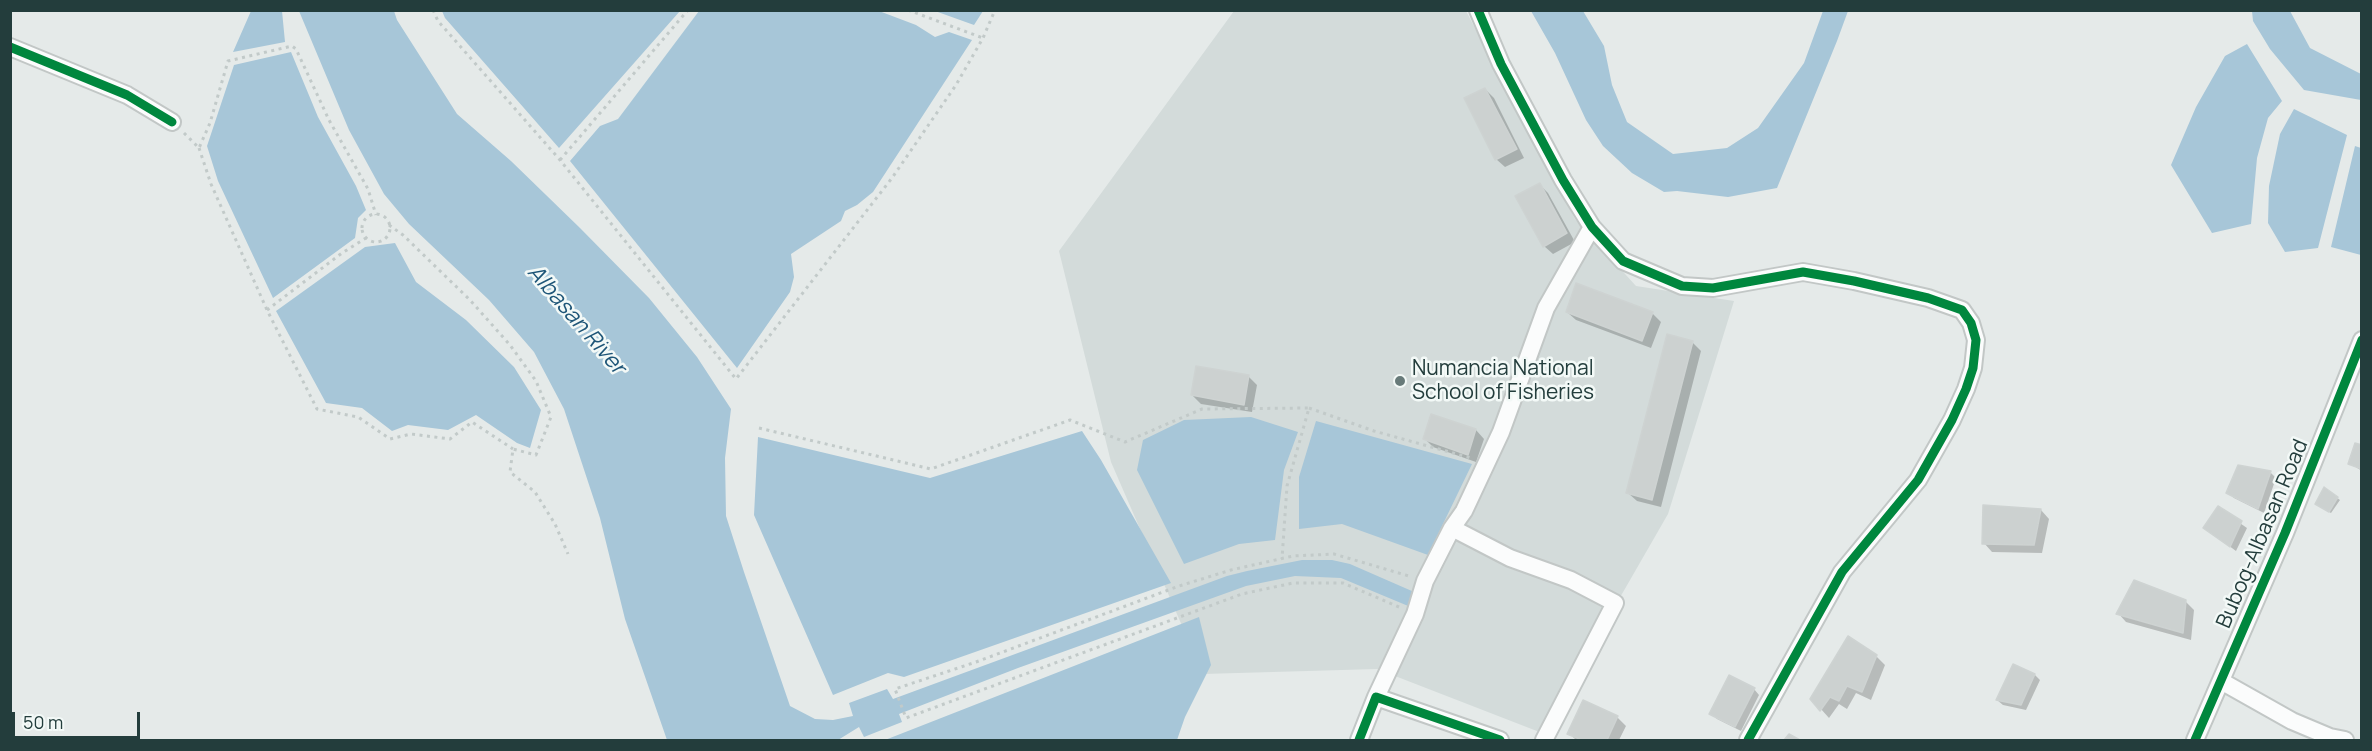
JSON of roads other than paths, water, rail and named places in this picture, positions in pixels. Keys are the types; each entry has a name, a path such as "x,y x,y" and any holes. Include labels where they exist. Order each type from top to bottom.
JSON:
{"street":[{"path":"1478,10 1501,64 1563,180 1592,227 1623,261 1682,286 1713,288 1803,272 1854,281 1928,298 1962,310 1973,331 1976,340 1973,368 1952,420 1918,480 1842,572 1748,741"},
{"path":"10,47 127,94 172,122"},
{"path":"1359,741 1376,697 1414,614 1425,581 1452,528 1464,511 1501,432 1546,308 1592,227"},
{"name":"Bubog-Albasan Road","path":"2195,741 2285,533 2361,340"},
{"path":"1452,528 1510,558 1571,580 1615,603 1544,741"},
{"path":"2221,681 2292,721 2345,741"},
{"path":"1376,697 1500,741"}],"water":[{"path":"251,11 282,11 285,42 233,52"},
{"name":"Albasan River","path":"299,11 394,11 397,20 457,114 511,161 580,228 649,298 697,357 731,409 725,458 726,516 790,706 815,719 833,720 853,716 849,703 887,689 893,699 1227,576 1302,560 1332,560 1350,564 1421,595 1413,608 1341,578 1295,576 1246,586 1018,668 899,714 902,722 864,737 859,727 838,740 667,740 625,619 600,518 564,409 534,352 489,300 409,224 384,194 349,130"},
{"path":"442,11 680,11 559,148 445,18"},
{"path":"699,11 879,11 916,25 935,37 949,32 972,40 873,192 845,211 841,221 791,254 794,277 790,292 737,368 570,161 600,126 618,119"},
{"path":"935,11 983,11 974,25"},
{"path":"1531,11 1583,11 1604,46 1612,85 1627,122 1673,154 1727,148 1758,128 1804,63 1823,11 1848,11 1777,188 1728,197 1677,191 1664,192 1632,173 1603,146 1586,120 1555,53"},
{"path":"2252,11 2290,11 2310,48 2361,74 2361,100 2304,90 2270,49 2253,21"},
{"path":"2247,44 2282,101 2268,118 2257,158 2251,224 2212,233 2171,165 2196,107 2225,56"},
{"path":"291,52 318,117 356,186 366,210 358,218 355,238 273,298 218,181 207,146 234,65"},
{"path":"2294,109 2347,135 2318,248 2285,252 2268,223 2269,186 2280,134"},
{"path":"2355,146 2361,148 2361,255 2331,247"},
{"path":"395,243 416,282 466,320 514,367 541,410 530,448 517,443 476,415 448,430 408,425 392,431 362,408 326,403 276,311 365,247"},
{"path":"1251,417 1298,432 1284,470 1275,540 1239,544 1184,564 1137,470 1143,440 1184,420"},
{"path":"1316,421 1472,464 1428,555 1342,524 1299,529 1299,477"},
{"path":"1082,431 1171,583 904,677 888,673 833,695 754,515 758,437 930,478"},
{"path":"1199,617 1211,665 1185,717 1177,740 885,740"}],"place":[{"name":"Numancia National School of Fisheries","path":"1400,381"}]}
